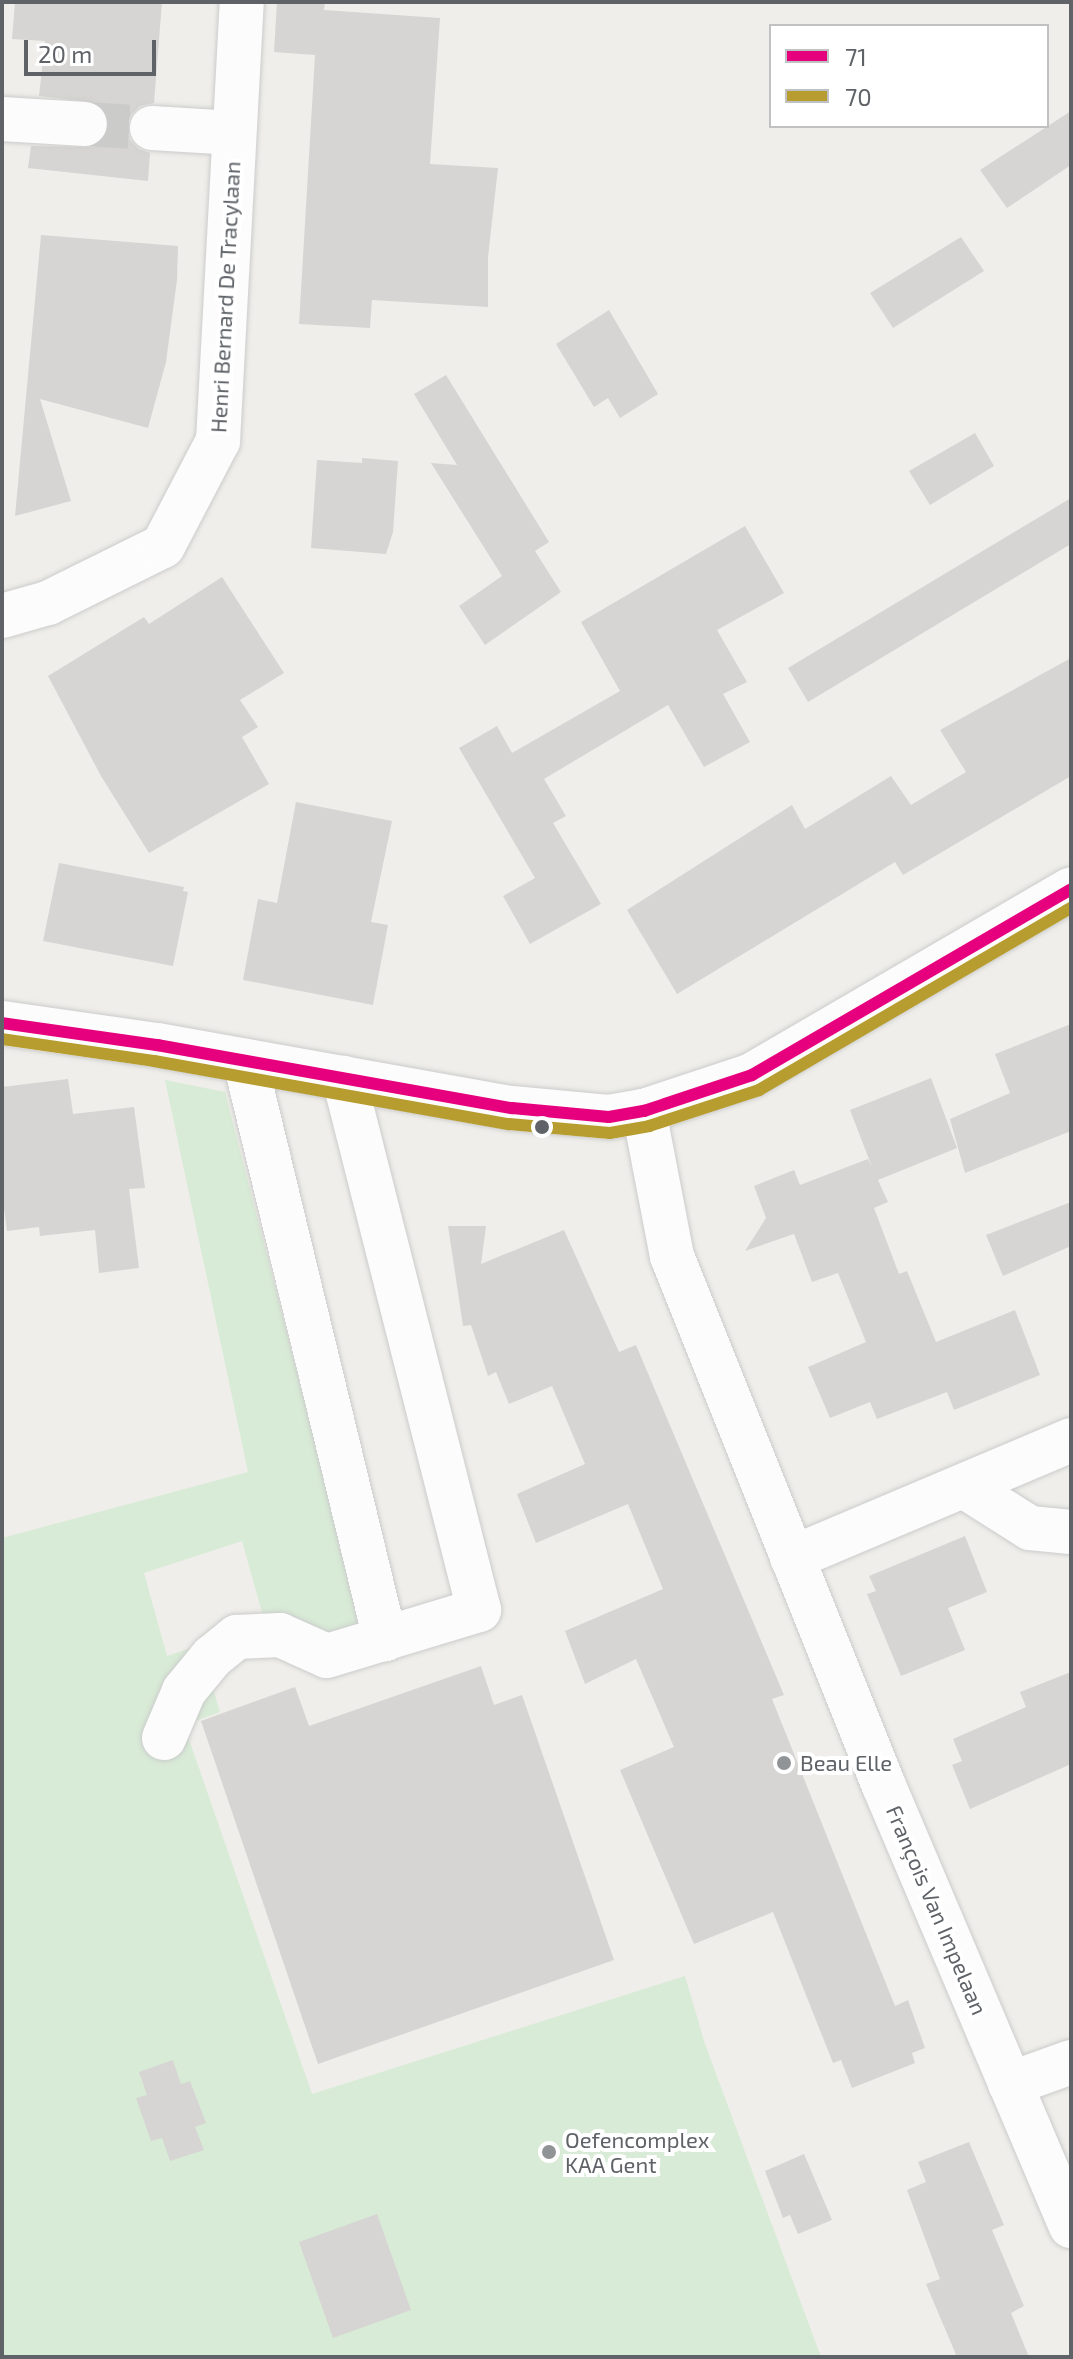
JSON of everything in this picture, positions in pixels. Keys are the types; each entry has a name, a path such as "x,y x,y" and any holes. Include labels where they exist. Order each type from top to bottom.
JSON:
{"street":[{"name":"Henri Bernard De Tracylaan","path":"2,616 48,603 163,546 218,441 242,2"},
{"path":"2,119 85,124"},
{"path":"152,128 234,133"},
{"path":"2,1023 245,1061 512,1108 609,1117 644,1111 752,1075 1071,889"},
{"path":"245,1061 385,1639"},
{"path":"164,1738 184,1691 212,1657 237,1637 280,1635 327,1656 479,1610 344,1078"},
{"name":"François Van Impelaan","path":"644,1111 672,1256 792,1558 1071,2226"},
{"path":"792,1558 1071,1440"},
{"path":"965,1487 1030,1528 1071,1532"},
{"path":"1010,2084 1071,2062"}],"green space":[{"path":"165,1080 225,1092 363,1629 271,1645 242,1541 144,1573 167,1656 200,1645 220,1712 184,1725 312,2094 685,1976 705,2044 821,2357 2,2357 2,1538 248,1472"}],"building":[{"path":"15,2 162,2 154,103 140,106 131,115 127,126 130,140 139,149 150,153 148,181 28,168 31,146 95,147 106,137 110,125 107,112 98,103 39,96 45,41 12,39"},
{"path":"277,2 325,2 324,10 440,18 430,164 498,168 488,257 488,307 372,300 370,328 299,324 315,55 274,52"},
{"path":"1071,111 1071,165 1007,208 980,170"},
{"path":"41,235 178,246 177,280 166,362 148,428 40,399 71,501 15,516"},
{"path":"961,237 984,271 893,328 870,293"},
{"path":"609,310 658,394 620,418 608,398 594,407 556,344"},
{"path":"446,375 549,542 535,551 561,592 485,645 459,606 502,576 431,463 457,465 414,394"},
{"path":"975,433 994,466 930,505 909,471"},
{"path":"362,458 398,461 393,532 386,554 311,548 317,460 362,463"},
{"path":"1071,498 1071,544 808,702 788,668"},
{"path":"745,526 784,593 717,630 747,682 723,694 750,742 704,767 668,705 544,779 566,816 553,823 601,904 530,944 503,896 535,878 459,748 497,726 512,753 620,691 581,622"},
{"path":"222,577 284,673 240,700 258,727 242,737 269,784 149,853 101,776 48,676 144,617 149,624"},
{"path":"1071,658 1071,776 903,875 895,862 677,994 627,910 792,805 805,829 891,776 911,805 966,772 940,730"},
{"path":"296,802 392,821 371,922 388,925 373,1005 243,980 258,899 277,903"},
{"path":"59,863 184,887 183,891 188,892 173,966 43,941"},
{"path":"1071,1024 1071,1131 965,1173 950,1119 1010,1093 995,1054"},
{"path":"931,1078 957,1148 878,1180 888,1202 874,1208 899,1274 907,1271 936,1342 1015,1310 1040,1375 954,1410 947,1392 877,1419 870,1402 830,1418 808,1367 866,1342 838,1273 812,1282 794,1234 745,1251 766,1218 754,1186 794,1170 800,1185 868,1159 872,1167 850,1110"},
{"path":"68,1079 73,1114 134,1107 145,1188 129,1189 139,1268 99,1273 95,1230 40,1236 39,1227 7,1231 2,1193 2,1087"},
{"path":"1071,1202 1071,1246 1003,1276 986,1235"},
{"path":"448,1226 486,1226 481,1264 564,1230 619,1352 636,1345 784,1695 772,1699 895,2006 908,2000 925,2048 912,2053 915,2063 852,2088 841,2060 833,2063 773,1912 694,1944 620,1770 674,1747 636,1659 585,1684 565,1631 663,1589 628,1504 536,1543 517,1494 585,1464 552,1386 509,1404 496,1372 488,1376 471,1325 463,1326"},
{"path":"965,1536 987,1592 948,1608 965,1650 901,1676 867,1594 876,1591 869,1576"},
{"path":"481,1666 494,1705 522,1695 614,1960 318,2064 201,1721 295,1687 309,1726"},
{"path":"1071,1672 1071,1764 970,1809 952,1765 962,1761 953,1739 1026,1707 1020,1692"},
{"path":"173,2060 181,2084 190,2081 206,2123 195,2127 204,2150 170,2161 162,2138 151,2141 136,2098 147,2095 139,2072"},
{"path":"969,2142 1004,2225 992,2230 1024,2306 1011,2313 1029,2357 957,2357 926,2284 940,2279 907,2190 926,2182 918,2162"},
{"path":"804,2154 832,2220 798,2234 790,2215 783,2218 765,2171"},
{"path":"377,2214 411,2310 333,2338 299,2242"}],"tunnel":[{"path":"85,124 152,128"}],"transit line":[{"name":"71","path":"2,1023 157,1045 512,1108 609,1117 644,1111 752,1075 1071,889"},
{"name":"70","path":"2,1039 154,1061 509,1124 610,1133 649,1126 759,1090 1071,908"}],"place":[{"name":"Beau Elle","path":"784,1763"},
{"name":"Oefencomplex KAA Gent","path":"549,2152"}]}
